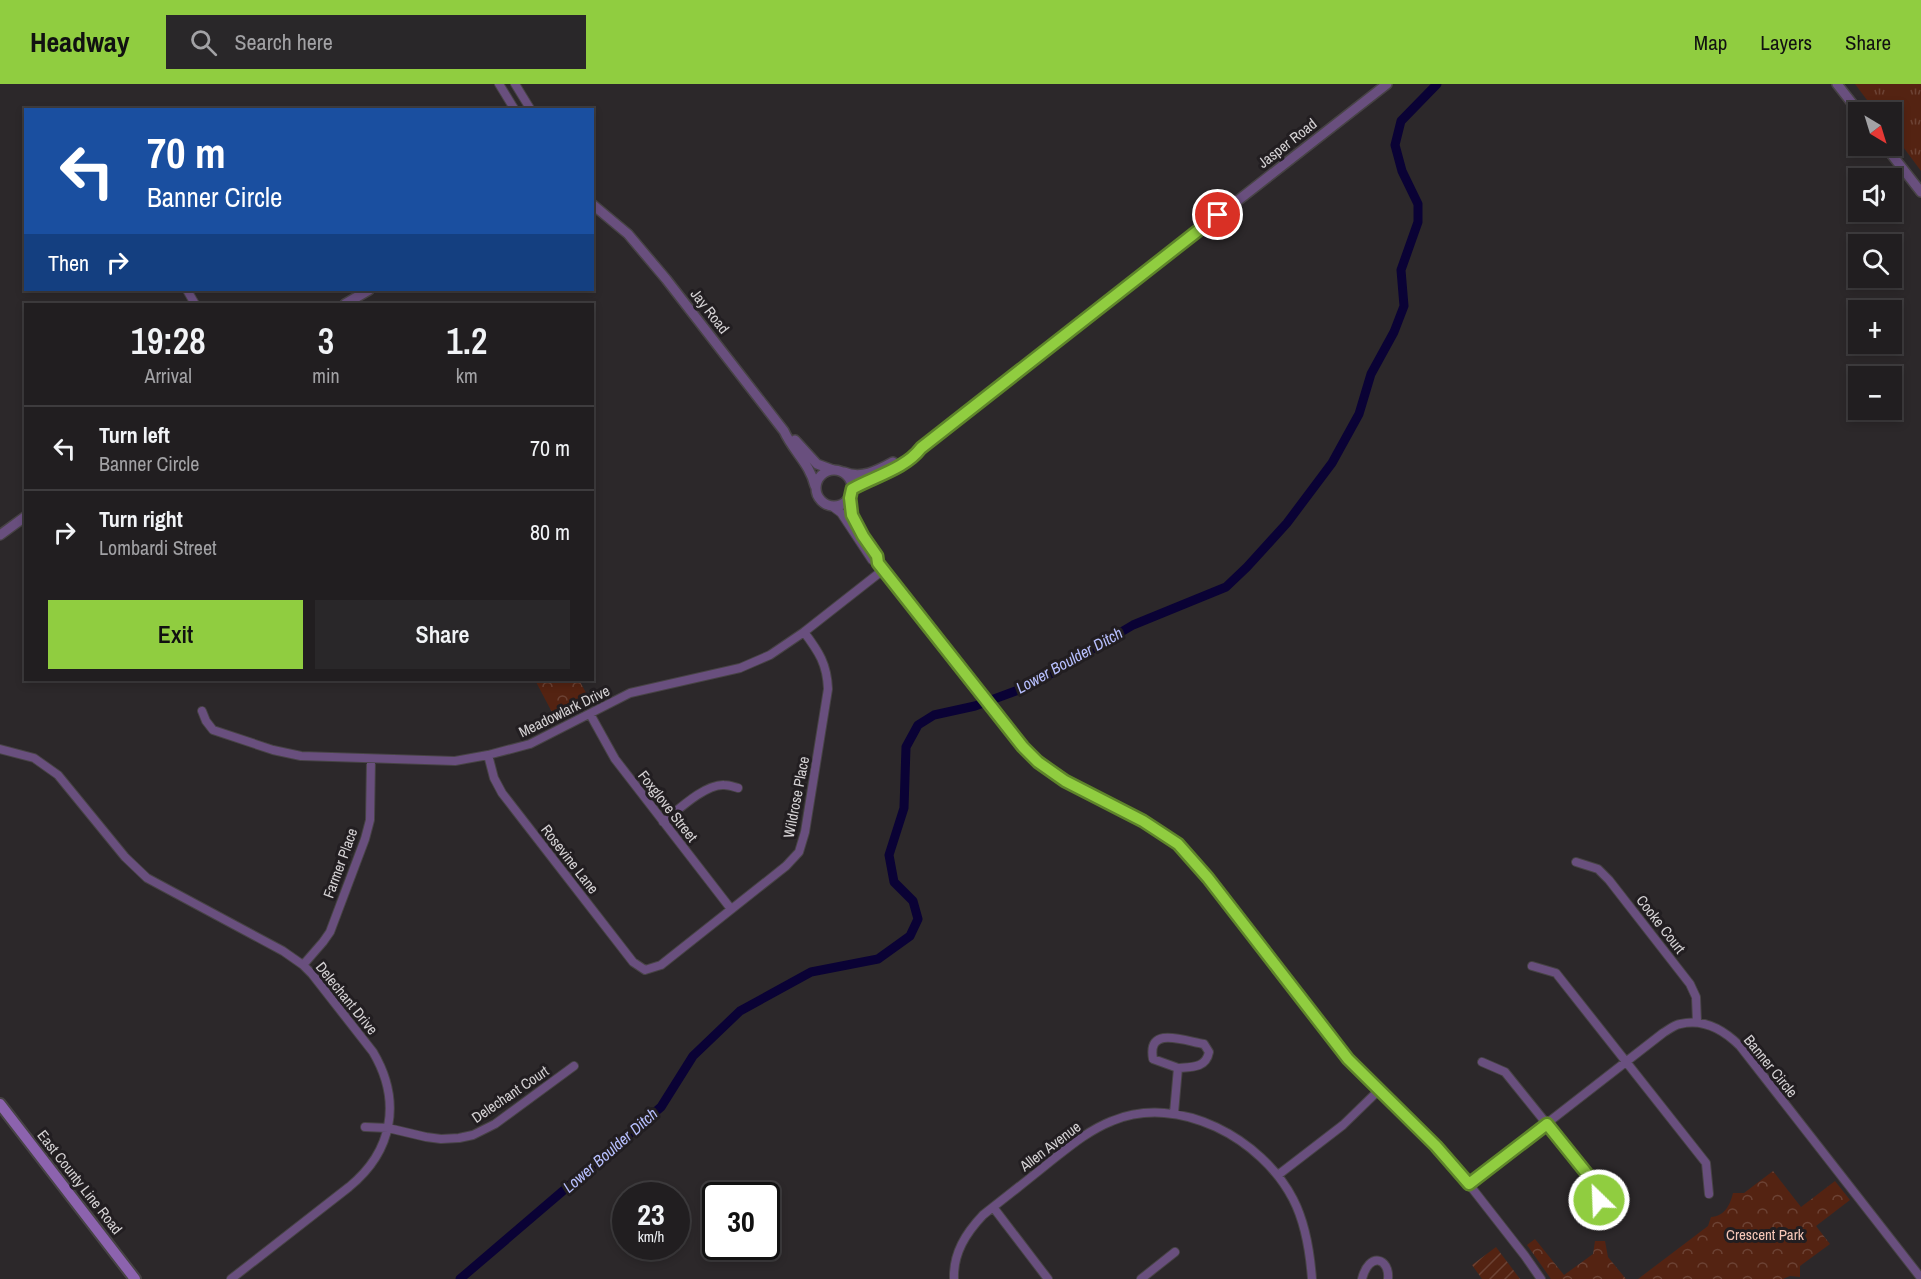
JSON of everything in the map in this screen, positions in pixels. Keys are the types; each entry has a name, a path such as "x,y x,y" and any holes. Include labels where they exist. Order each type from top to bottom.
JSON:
{"main road":[{"name":"East County Line Road","path":"0,1104 135,1279"}],"street":[{"path":"499,84 514,108"},
{"path":"515,84 530,108"},
{"name":"Jasper Road","path":"851,493 916,454 1388,84"},
{"path":"1837,84 1851,102"},
{"path":"1893,156 1921,192"},
{"name":"Jay Road","path":"594,206 628,234 666,279 784,431 807,465 815,486"},
{"name":"Jay Road","path":"594,212 605,216"},
{"path":"347,303 367,291"},
{"name":"Jay Road","path":"784,431 792,436 817,464 838,471"},
{"name":"Jasper Road","path":"838,471 851,475 866,474 921,448"},
{"path":"880,567 877,556 854,519 850,479 838,471 823,473 815,486 820,500 841,513 872,560 880,567 1023,747 1052,773 1162,832 1192,859 1348,1059 1436,1146 1469,1184 1541,1279"},
{"path":"833,507 843,504 851,493"},
{"path":"0,535 24,517"},
{"name":"Meadowlark Drive","path":"202,711 213,730 273,750 301,756 455,761 488,755 530,744 630,693 740,668 770,655 804,632 880,567"},
{"name":"Wildrose Place","path":"645,970 661,965 786,866 799,852 805,832 828,689 827,675 820,654 804,632"},
{"name":"Foxglove Street","path":"590,714 615,759 731,909"},
{"name":"Delechant Drive","path":"0,749 34,758 58,775 125,857 147,878 283,951 303,965 381,1065 390,1104 388,1128 378,1156 361,1177 231,1279"},
{"name":"Rosevine Lane","path":"488,755 494,778 502,793 633,962 645,970"},
{"name":"Farmer Place","path":"303,965 330,932 365,839 370,820 371,759"},
{"path":"663,822 713,786 726,784 738,788"},
{"name":"Cooke Court","path":"1576,862 1598,869 1609,880 1690,984 1696,997 1697,1022"},
{"path":"1532,966 1556,973 1706,1163 1710,1194"},
{"path":"1469,1184 1663,1033 1679,1024 1697,1022"},
{"name":"Banner Circle","path":"1697,1022 1716,1027 1740,1046 1921,1278"},
{"path":"1162,1037 1204,1044 1209,1052 1208,1059 1201,1065 1178,1068 1153,1059 1151,1050 1155,1041 1162,1037"},
{"path":"1482,1062 1505,1072 1596,1185 1602,1215"},
{"name":"Delechant Court","path":"365,1127 388,1128 441,1139 473,1135 495,1124 574,1066"},
{"path":"1173,1113 1178,1068"},
{"path":"1278,1175 1343,1125 1379,1090"},
{"name":"Allen Avenue","path":"954,1279 953,1269 961,1242 971,1227 1086,1134 1113,1120 1139,1113 1173,1113 1195,1119 1230,1135 1253,1149 1278,1175 1293,1200 1305,1229 1312,1279"},
{"path":"993,1207 1048,1279"},
{"path":"1141,1279 1175,1252"},
{"path":"1362,1279 1364,1268 1371,1261 1377,1260 1383,1263 1388,1279"}],"green space":[{"path":"1855,84 1921,84 1921,171 1902,145 1902,102 1868,102"},
{"path":"536,681 580,681 590,700 555,718"},
{"name":"Crescent Park","path":"1773,1171 1801,1207 1835,1181 1850,1200 1816,1226 1830,1244 1800,1266 1800,1277 1638,1279 1708,1226 1711,1217 1720,1215 1728,1206 1733,1193 1744,1193"},
{"path":"1535,1239 1564,1275 1593,1254 1595,1241 1605,1241 1608,1257 1626,1279 1551,1279 1527,1245"},
{"path":"1496,1247 1520,1279 1482,1279 1472,1265"}],"waterway":[{"name":"Lower Boulder Ditch","path":"460,1279 661,1107 693,1056 740,1011 811,972 878,959 910,936 918,919 913,901 894,882 889,855 904,808 906,747 918,725 934,715 975,706 1032,685 1133,625 1226,587 1287,523 1332,463 1359,414 1371,374 1394,332 1404,306 1401,270 1418,222 1418,204 1402,171 1395,145 1401,121 1437,84"}],"route":[{"path":"1218,215 916,454 891,470 852,489 850,498 852,515 877,556 878,563 1023,747 1052,773 1143,821 1178,844 1208,878 1348,1059 1436,1146 1469,1184 1547,1124 1596,1185 1599,1200"}]}
